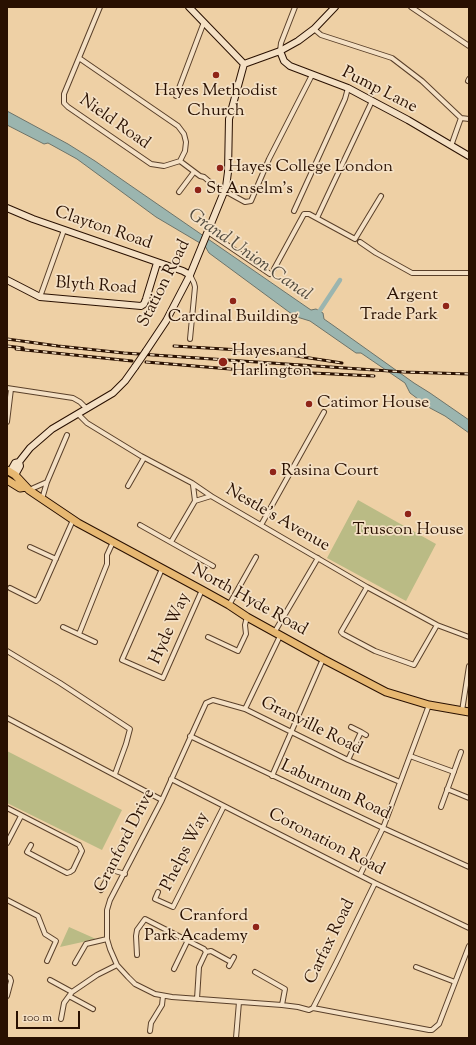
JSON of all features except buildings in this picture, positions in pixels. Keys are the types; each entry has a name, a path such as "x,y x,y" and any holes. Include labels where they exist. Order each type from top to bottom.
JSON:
{"main road":[{"name":"Station Road","path":"8,484 10,473"},
{"name":"North Hyde Road","path":"10,473 28,488 73,520 229,605 247,617 323,659 386,692 429,705 465,712"},
{"name":"North Hyde Road","path":"8,484 20,488 28,488"}],"street":[{"name":"Nield Road","path":"100,7 64,94 63,101 66,106 151,164 164,166 180,161"},
{"path":"189,7 244,64 280,52 298,41 314,29 335,7"},
{"path":"280,52 281,43 295,7"},
{"path":"411,7 469,46"},
{"path":"176,96 204,22"},
{"path":"314,29 323,36 392,58 422,81 461,118 469,119"},
{"name":"Pump Lane","path":"280,52 284,61 290,66 348,88 408,120 469,156"},
{"path":"79,58 178,126 184,134 186,144 185,151 180,161 224,192 245,202 251,201 275,148 312,75"},
{"name":"Station Road","path":"10,473 20,466 19,462 30,448 52,429 102,401 120,387 164,324 190,275 224,192 228,172 229,119 244,64"},
{"path":"294,210 345,99 348,88"},
{"path":"317,218 372,101"},
{"path":"451,146 461,118"},
{"path":"179,192 194,172"},
{"path":"274,269 303,216 309,214 355,239 381,196"},
{"name":"Clayton Road","path":"7,208 64,230 183,271 190,275"},
{"path":"40,296 64,230"},
{"path":"207,234 270,274"},
{"path":"360,242 376,253 412,272 469,274"},
{"name":"Blyth Road","path":"7,280 40,296 141,306 144,304 146,299 157,263"},
{"path":"190,275 194,283 190,339"},
{"path":"183,289 189,287 194,292"},
{"path":"7,422 9,389 73,398 87,409"},
{"path":"261,525 324,412"},
{"name":"Nestle's Avenue","path":"78,414 87,423 144,458 367,587 437,625 469,637"},
{"path":"42,498 47,482 67,435"},
{"path":"128,486 144,458"},
{"path":"28,488 47,482"},
{"path":"171,542 195,501 193,485"},
{"path":"195,501 211,496"},
{"path":"10,588 36,601 73,520"},
{"path":"140,524 213,566"},
{"path":"80,634 107,564 107,555 113,542"},
{"path":"30,546 56,559"},
{"path":"229,605 256,557"},
{"path":"245,709 277,634 318,558"},
{"name":"Hyde Way","path":"162,569 122,660 163,678 202,590"},
{"path":"367,587 341,632 343,634 375,651 414,665 437,625"},
{"path":"208,637 238,651 246,634 245,625 247,617"},
{"path":"63,627 95,642"},
{"path":"7,651 60,683 130,729 115,774"},
{"path":"272,776 323,659"},
{"path":"465,712 469,666"},
{"name":"Granville Road","path":"210,701 213,700 245,709 348,760 400,782"},
{"name":"Cranford Drive","path":"210,701 205,705 162,800 125,874 110,900 108,910 107,939 117,964 135,984 155,994 163,996 298,1007 428,1030 432,1030 439,1024 455,982"},
{"path":"360,875 383,828 429,705"},
{"path":"7,718 162,800"},
{"path":"351,727 366,734"},
{"path":"348,760 361,732"},
{"name":"Laburnum Road","path":"190,736 272,776 469,867"},
{"path":"441,806 461,752"},
{"path":"410,756 454,772"},
{"name":"Coronation Road","path":"171,779 375,883 469,928"},
{"path":"447,789 469,798"},
{"name":"Phelps Way","path":"158,892 155,899 173,907 224,806"},
{"path":"7,808 79,845 82,851 73,870 67,873 27,852 31,845"},
{"path":"7,843 21,816"},
{"path":"101,890 112,870 125,874"},
{"name":"Carfax Road","path":"311,1009 336,963 375,883"},
{"path":"7,900 38,916 46,934 56,941 47,962"},
{"path":"137,955 137,930 145,919 188,940 204,949 206,952 210,951 230,964 234,957"},
{"path":"75,964 86,944 107,939"},
{"path":"174,969 188,940"},
{"path":"416,967 455,982 469,946"},
{"path":"197,999 199,967 206,952"},
{"path":"61,1019 64,1003 72,992 97,975 117,964"},
{"path":"255,972 285,989 282,1005"},
{"path":"7,976 11,981 7,996"},
{"path":"50,980 72,992"},
{"path":"69,996 93,1009"},
{"path":"150,1031 151,1023 162,1005 163,996"},
{"path":"236,1038 239,1002"}],"green space":[{"path":"358,500 436,544 406,601 327,558"},
{"path":"7,751 122,810 102,850 7,803"},
{"path":"69,927 96,939 60,947"}],"water":[{"path":"7,111 68,144 95,161 311,310 316,309 323,313 324,319 469,420 469,433 410,393 405,383 361,353 356,353 310,321 297,317 289,312 209,253 205,246 156,217 77,159 48,143 44,144 7,125"}],"waterway":[{"path":"317,315 340,280"}],"railway":[{"path":"7,339 124,353 404,372 469,374"},
{"path":"7,346 23,348"},
{"path":"174,346 257,351 342,363"},
{"path":"16,349 132,361"},
{"path":"146,362 230,369 374,376"}],"place":[{"name":"Hayes Methodist Church","path":"216,75"},
{"name":"Hayes College London","path":"220,168"},
{"name":"St Anselm's","path":"198,190"},
{"name":"Cardinal Building","path":"233,301"},
{"name":"Argent Trade Park","path":"446,306"},
{"name":"Hayes and Harlington","path":"223,362"},
{"name":"Catimor House","path":"309,404"},
{"name":"Rasina Court","path":"273,472"},
{"name":"Truscon House","path":"408,514"},
{"name":"Cranford Park Academy","path":"256,927"}],"water label":[{"name":"Grand Union Canal","path":"249,256"}]}
